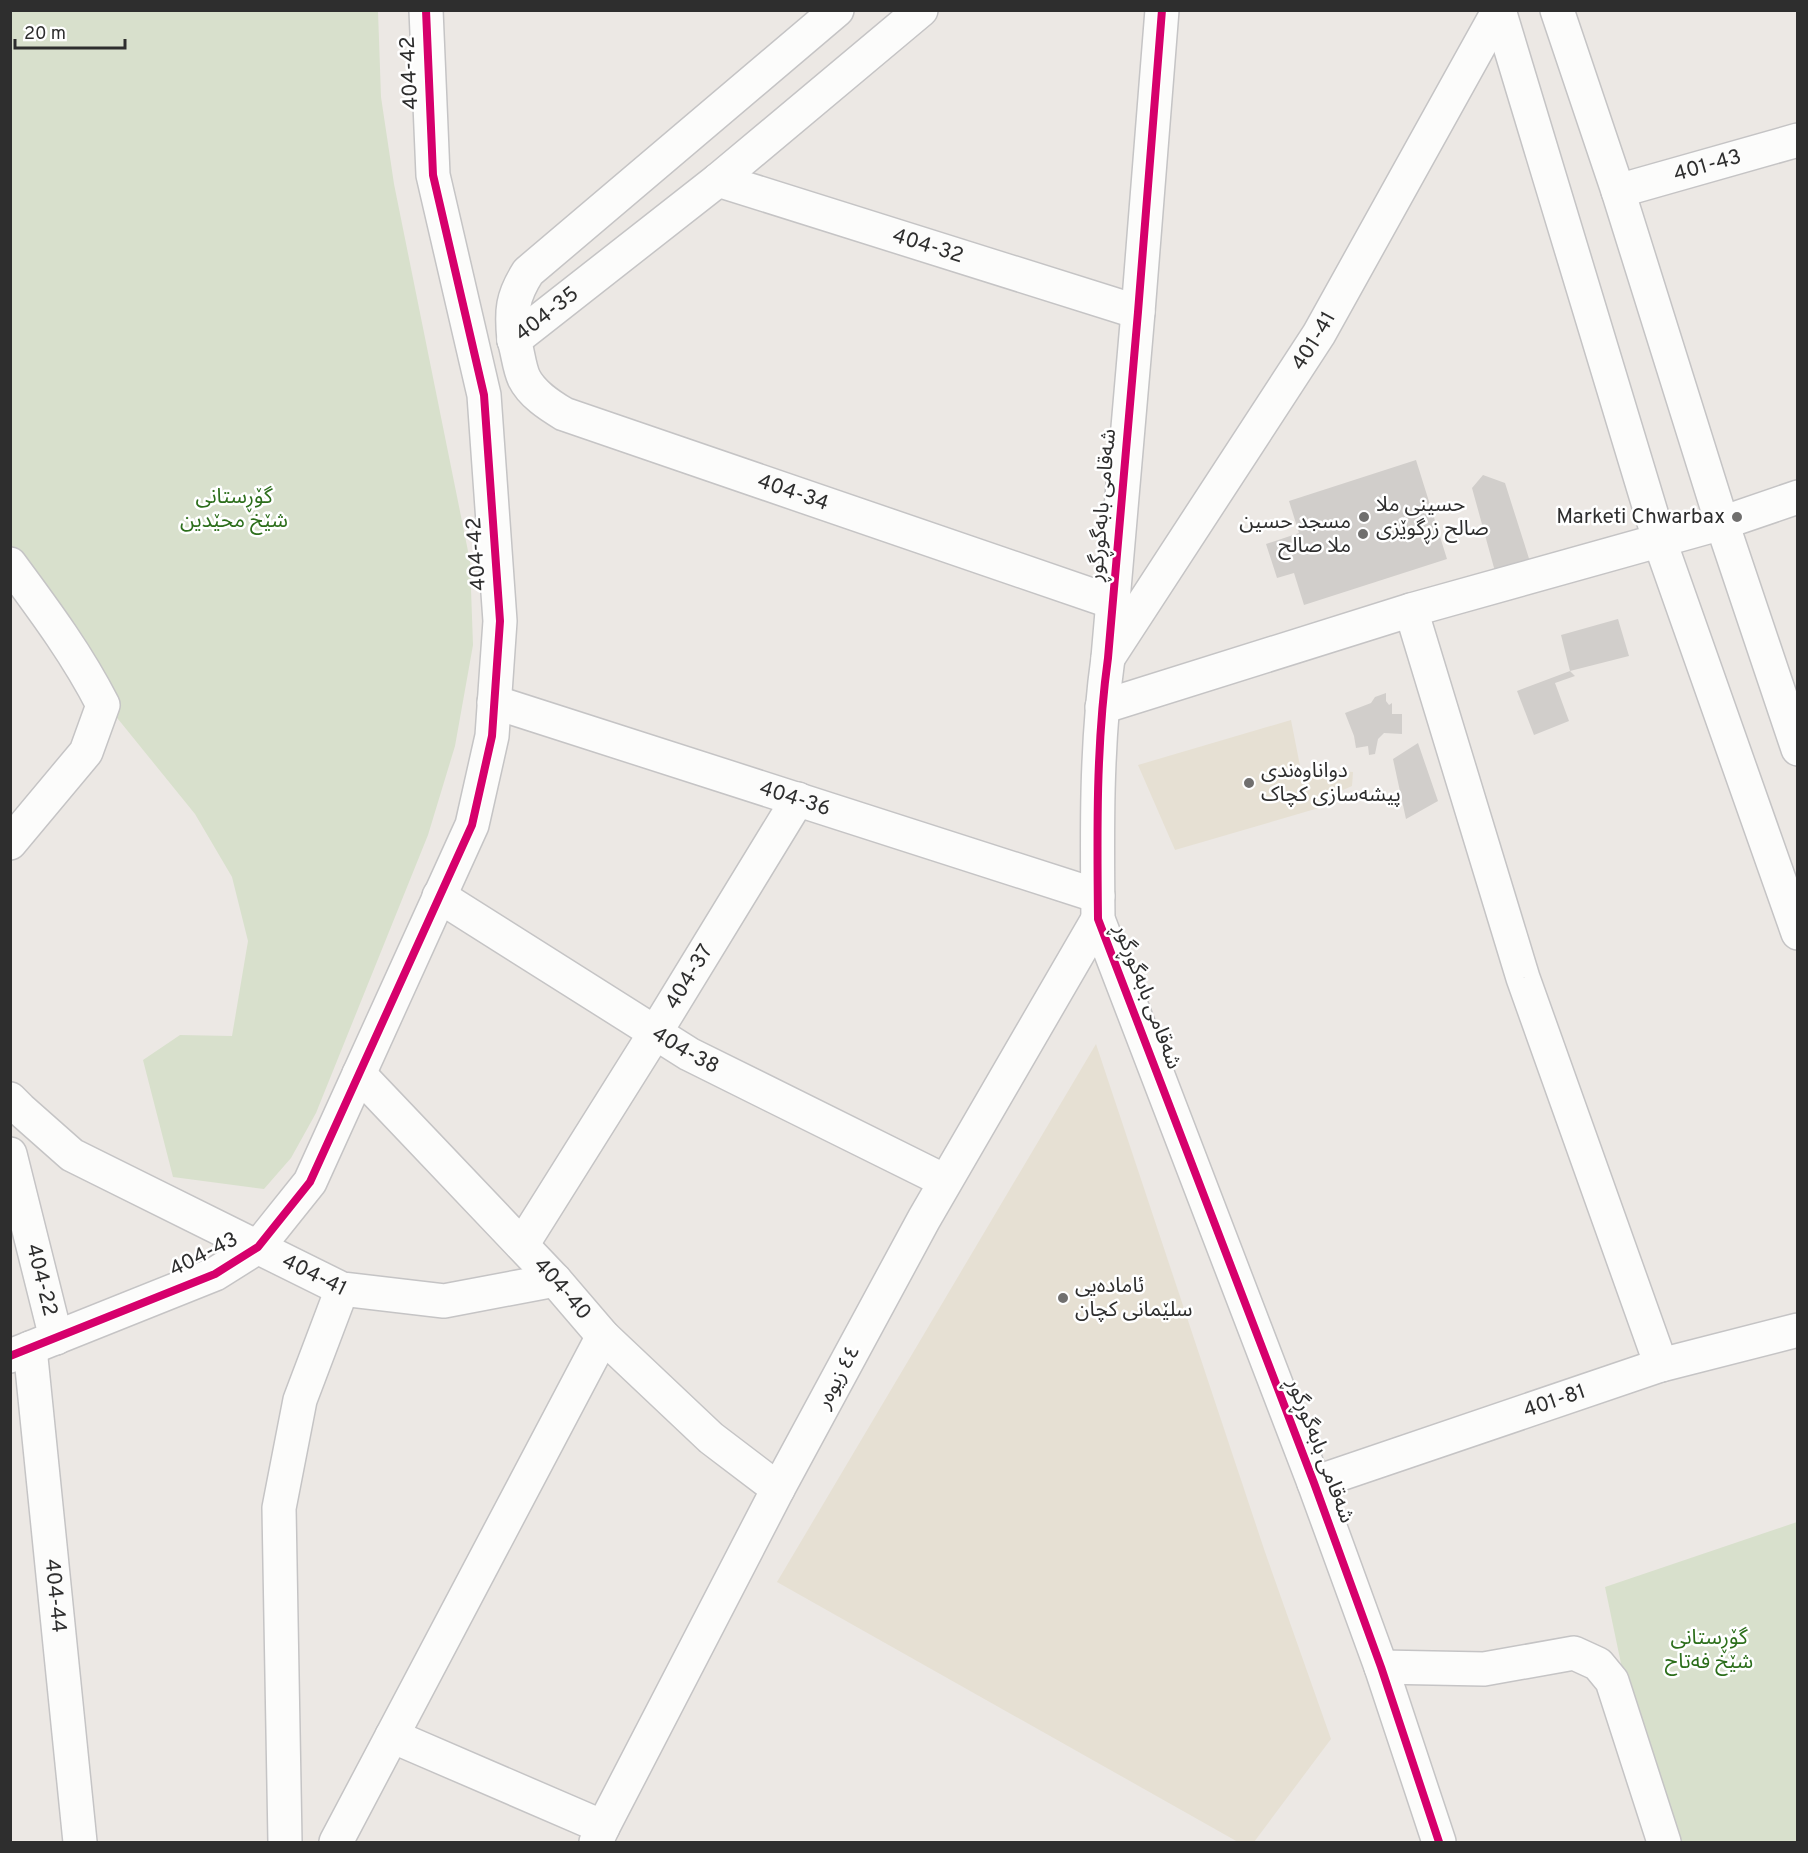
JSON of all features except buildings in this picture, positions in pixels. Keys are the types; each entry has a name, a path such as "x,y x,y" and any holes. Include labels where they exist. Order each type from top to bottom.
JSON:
{"street":[{"name":"404-42","path":"359,1074 472,825 492,736 500,621 484,395 433,175 426,10"},
{"name":"404-35","path":"514,339 513,303 518,288 528,272 837,10"},
{"name":"404-35","path":"514,339 718,180 921,10"},
{"name":"شەقامی بابەگوڕگوڕ","path":"1162,10 1108,658 1101,707 1098,908 1381,1667 1439,1842"},
{"path":"1499,10 1659,539 1797,933"},
{"name":"401-41","path":"1108,658 1318,334 1499,10"},
{"path":"1557,10 1618,191 1722,523 1797,749"},
{"name":"401-43","path":"1618,191 1797,140"},
{"name":"404-32","path":"718,180 1138,312"},
{"name":"404-34","path":"514,339 524,378 533,391 564,414 1112,602"},
{"path":"1101,707 1411,610 1722,523 1797,497"},
{"path":"10,564 66,640 87,673 103,705 86,752 10,843"},
{"path":"1411,610 1522,978 1661,1365"},
{"name":"404-36","path":"494,702 798,799 1098,908"},
{"name":"404-37","path":"522,1245 656,1033 798,799"},
{"name":"404-38","path":"440,896 689,1054 945,1181"},
{"name":"٤٤ زیوەر","path":"599,1835 778,1489 945,1181 1098,908"},
{"name":"404-40","path":"359,1074 555,1280 603,1336 711,1438 778,1489"},
{"name":"404-43","path":"32,1347 215,1274 258,1247 310,1182 359,1074"},
{"name":"404-41","path":"10,1099 72,1155 342,1289 444,1301 555,1280"},
{"name":"404-22","path":"10,1154 32,1347"},
{"path":"285,1842 279,1508 300,1400 342,1289"},
{"name":"401-81","path":"1314,1484 1661,1365 1797,1330"},
{"path":"336,1842 603,1336"},
{"name":"404-44","path":"32,1347 80,1842"},
{"path":"1381,1667 1484,1669 1574,1653 1598,1664 1612,1680 1664,1842"},
{"path":"392,1736 599,1835"}],"shaded area":[{"name":"دواناوەندی پیشەسازی کچاک","path":"1291,720 1302,776 1312,780 1311,769 1353,772 1352,786 1325,798 1322,807 1175,850 1138,765"},
{"name":"ئامادەیی سلێمانی کچان","path":"1096,1044 1265,1552 1331,1739 1254,1842 1238,1842 777,1582"}],"green space":[{"name":"گۆڕستانی شێخ محێدین","path":"10,11 378,11 381,97 394,184 470,561 473,645 455,746 428,835 316,1113 291,1158 264,1189 173,1177 143,1060 180,1035 232,1036 248,941 232,877 195,814 11,587"},
{"name":"گۆڕستانی شێخ فەتاح","path":"1797,1522 1797,1842 1674,1842 1642,1764 1605,1587"}],"cycle path":[{"path":"10,1356 215,1274 258,1247 310,1182 472,825 492,736 500,621 484,395 433,175 426,10"},
{"path":"1162,10 1138,312 1101,723 1098,919 1314,1483 1381,1667 1439,1842"}],"place":[{"name":"حسینی ملا صالح زڕگوێزی","path":"1364,517"},
{"name":"Marketi Chwarbax","path":"1737,517"},
{"name":"مسجد حسین ملا صالح","path":"1363,534"},
{"name":"دواناوەندی پیشەسازی کچاک","path":"1249,783"},
{"name":"ئامادەیی سلێمانی کچان","path":"1063,1298"}]}
